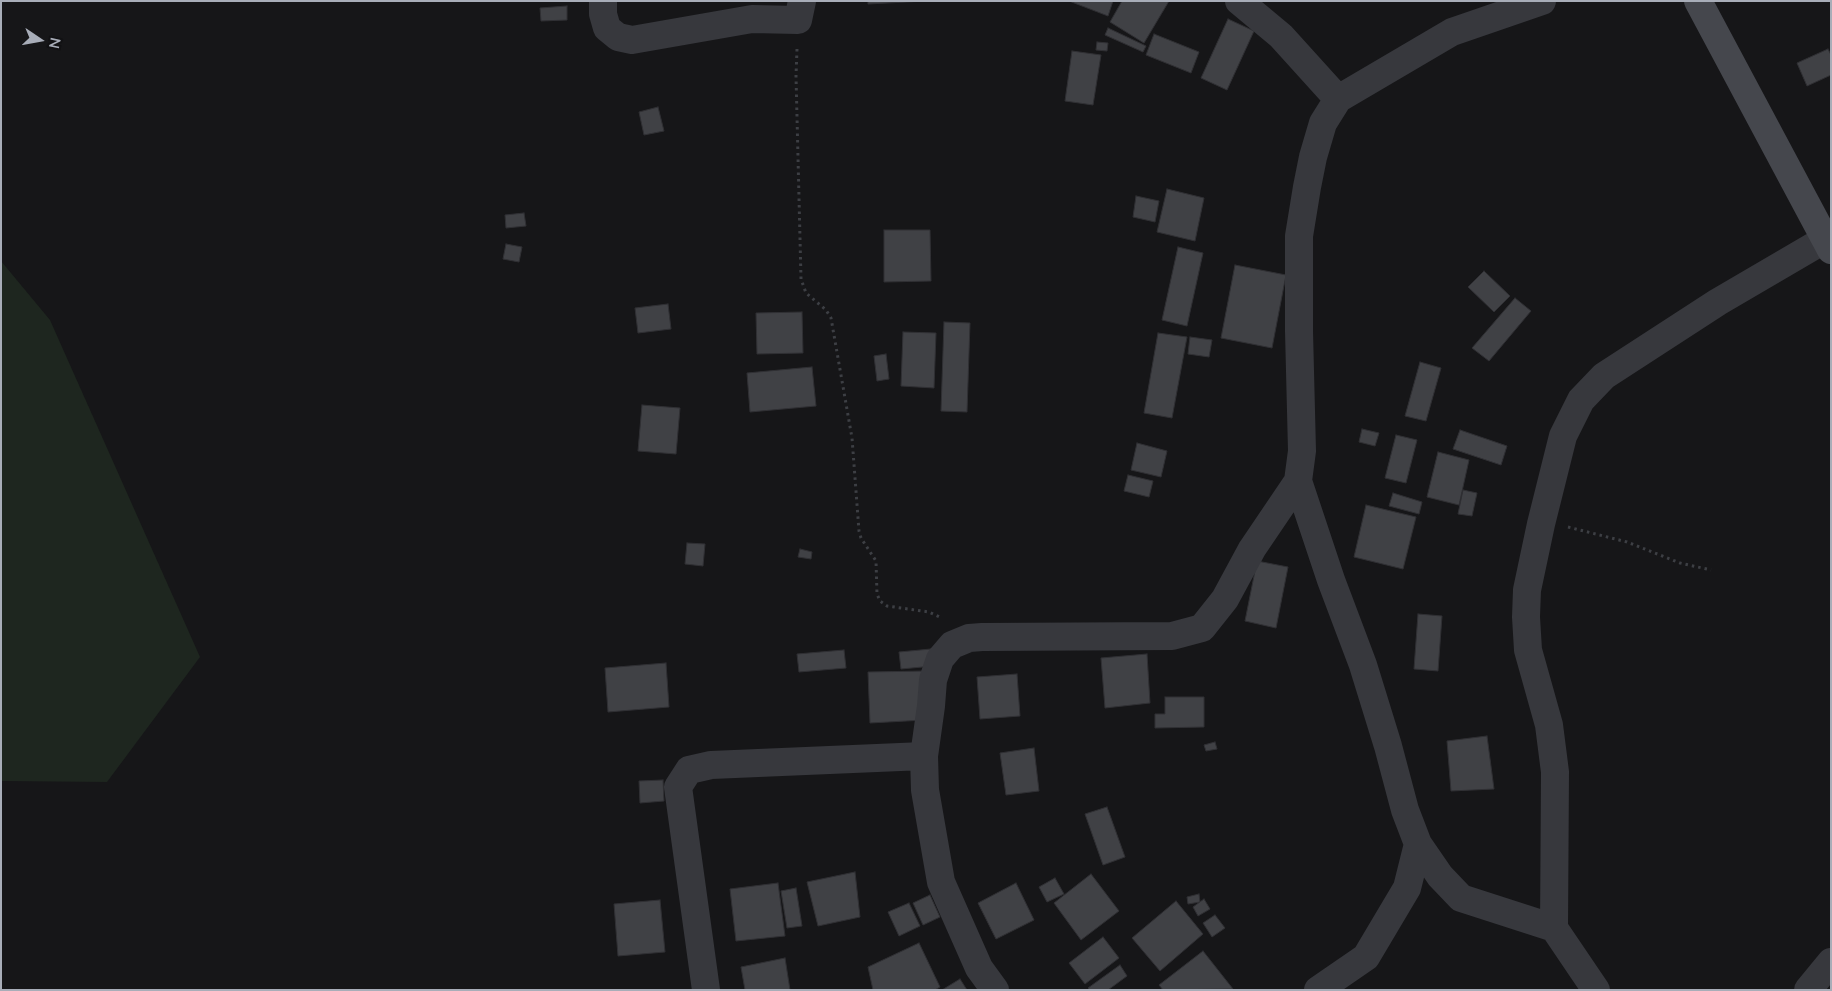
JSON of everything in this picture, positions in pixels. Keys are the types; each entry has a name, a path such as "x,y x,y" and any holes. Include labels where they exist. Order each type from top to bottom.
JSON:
{"street":[{"path":"603,1 603,14 607,28 618,37 632,40 800,11"},
{"path":"1239,1 1281,36 1338,99"},
{"path":"1461,898 1440,876 1418,844 1405,810 1363,665 1331,580 1298,481 1302,451 1299,236 1313,157 1323,123 1338,99 1452,32 1542,1"},
{"path":"1596,990 1554,928 1555,772 1549,725 1528,650 1526,618 1527,590 1563,436 1581,400 1604,376 1718,302 1827,245 1705,4"},
{"path":"995,990 979,968 941,882 925,790 924,756 933,680 940,659 952,645 969,638 1172,636 1202,628 1225,599 1252,549 1298,481"},
{"path":"706,990 678,787 689,770 711,765 924,756"},
{"path":"1318,990 1366,957 1408,888 1418,844"},
{"path":"1408,888 1461,898 1554,928"},
{"path":"1808,990 1831,962"}],"path":[{"path":"800,11 796,76 801,279 806,292 826,310 831,318 852,438 859,531 861,538 876,561 877,594 880,601 888,606 930,612 940,616 969,638"},
{"path":"1541,524 1563,526 1627,542 1680,563 1712,570"}],"shaded area":[{"path":"1,261 50,320 200,657 107,782 1,781"}],"building":[{"path":"868,1 926,1 868,4"},
{"path":"1069,1 1113,1 1108,16"},
{"path":"1122,1 1169,1 1144,43 1110,22"},
{"path":"567,6 567,20 541,21 540,8"},
{"path":"1228,19 1254,31 1227,90 1201,78"},
{"path":"1108,28 1146,46 1143,52 1105,35"},
{"path":"1154,34 1199,52 1191,73 1146,55"},
{"path":"1097,42 1108,43 1107,51 1096,50"},
{"path":"1828,49 1831,55 1831,75 1807,86 1797,63"},
{"path":"1072,51 1101,55 1093,105 1065,101"},
{"path":"658,107 664,131 644,135 639,112"},
{"path":"1167,189 1204,198 1195,241 1157,232"},
{"path":"1136,196 1159,201 1155,222 1133,217"},
{"path":"524,213 526,226 506,228 505,215"},
{"path":"884,230 930,230 931,281 884,282"},
{"path":"506,244 522,247 519,262 503,259"},
{"path":"1178,247 1203,253 1187,326 1162,320"},
{"path":"1235,265 1286,275 1272,348 1221,338"},
{"path":"1484,271 1510,296 1494,312 1468,287"},
{"path":"1515,298 1531,311 1489,361 1472,348"},
{"path":"668,304 671,329 638,333 635,308"},
{"path":"802,312 803,353 757,354 756,313"},
{"path":"944,322 970,323 967,412 941,411"},
{"path":"903,332 936,333 934,388 901,386"},
{"path":"1158,333 1187,337 1172,418 1144,413"},
{"path":"1190,337 1212,340 1209,357 1188,354"},
{"path":"886,354 889,379 877,381 874,356"},
{"path":"1420,362 1441,368 1426,421 1405,416"},
{"path":"812,367 816,406 750,412 747,373"},
{"path":"642,405 680,408 676,454 638,451"},
{"path":"1362,429 1379,433 1375,446 1359,442"},
{"path":"1460,430 1507,446 1501,465 1453,449"},
{"path":"1396,435 1417,440 1406,483 1385,478"},
{"path":"1137,443 1167,451 1161,477 1131,470"},
{"path":"1438,452 1469,460 1459,505 1427,497"},
{"path":"1128,475 1153,481 1149,497 1124,491"},
{"path":"1463,490 1477,493 1472,516 1458,514"},
{"path":"1393,493 1422,502 1419,514 1389,506"},
{"path":"1366,505 1416,517 1403,569 1354,557"},
{"path":"687,543 705,544 703,566 685,564"},
{"path":"800,549 812,552 811,559 798,557"},
{"path":"1257,561 1288,567 1276,628 1245,621"},
{"path":"1418,614 1442,616 1438,671 1414,669"},
{"path":"931,649 933,666 901,669 899,652"},
{"path":"844,650 846,668 799,672 797,654"},
{"path":"1147,654 1150,703 1105,708 1101,658"},
{"path":"666,663 669,707 608,712 605,668"},
{"path":"925,671 924,720 870,723 868,672"},
{"path":"1017,674 1020,716 980,719 977,677"},
{"path":"1165,697 1204,697 1204,727 1155,728 1155,714 1165,714"},
{"path":"1487,736 1494,789 1451,791 1447,741"},
{"path":"1215,742 1217,749 1206,751 1204,745"},
{"path":"1034,748 1039,791 1006,795 1000,753"},
{"path":"663,780 664,801 640,803 639,781"},
{"path":"1107,807 1125,857 1103,865 1085,814"},
{"path":"855,872 860,917 818,926 807,882"},
{"path":"1091,874 1119,911 1081,940 1054,903"},
{"path":"1055,878 1064,894 1047,902 1039,887"},
{"path":"778,883 785,936 736,941 730,889"},
{"path":"1016,883 1034,920 996,939 978,903"},
{"path":"796,888 802,926 787,928 781,891"},
{"path":"1199,894 1200,902 1188,904 1187,897"},
{"path":"930,895 940,917 923,925 913,903"},
{"path":"1204,899 1210,909 1198,916 1193,907"},
{"path":"660,900 665,952 618,956 614,904"},
{"path":"1176,901 1203,934 1160,971 1132,938"},
{"path":"909,903 920,926 899,936 888,912"},
{"path":"1215,915 1225,928 1212,937 1203,923"},
{"path":"1103,937 1119,958 1085,984 1069,963"},
{"path":"919,943 940,987 935,990 873,990 868,967"},
{"path":"1203,951 1233,989 1163,990 1159,985"},
{"path":"785,958 790,990 745,990 741,967"},
{"path":"1120,965 1127,976 1108,990 1090,990 1088,988"},
{"path":"960,979 967,990 942,990"}]}
